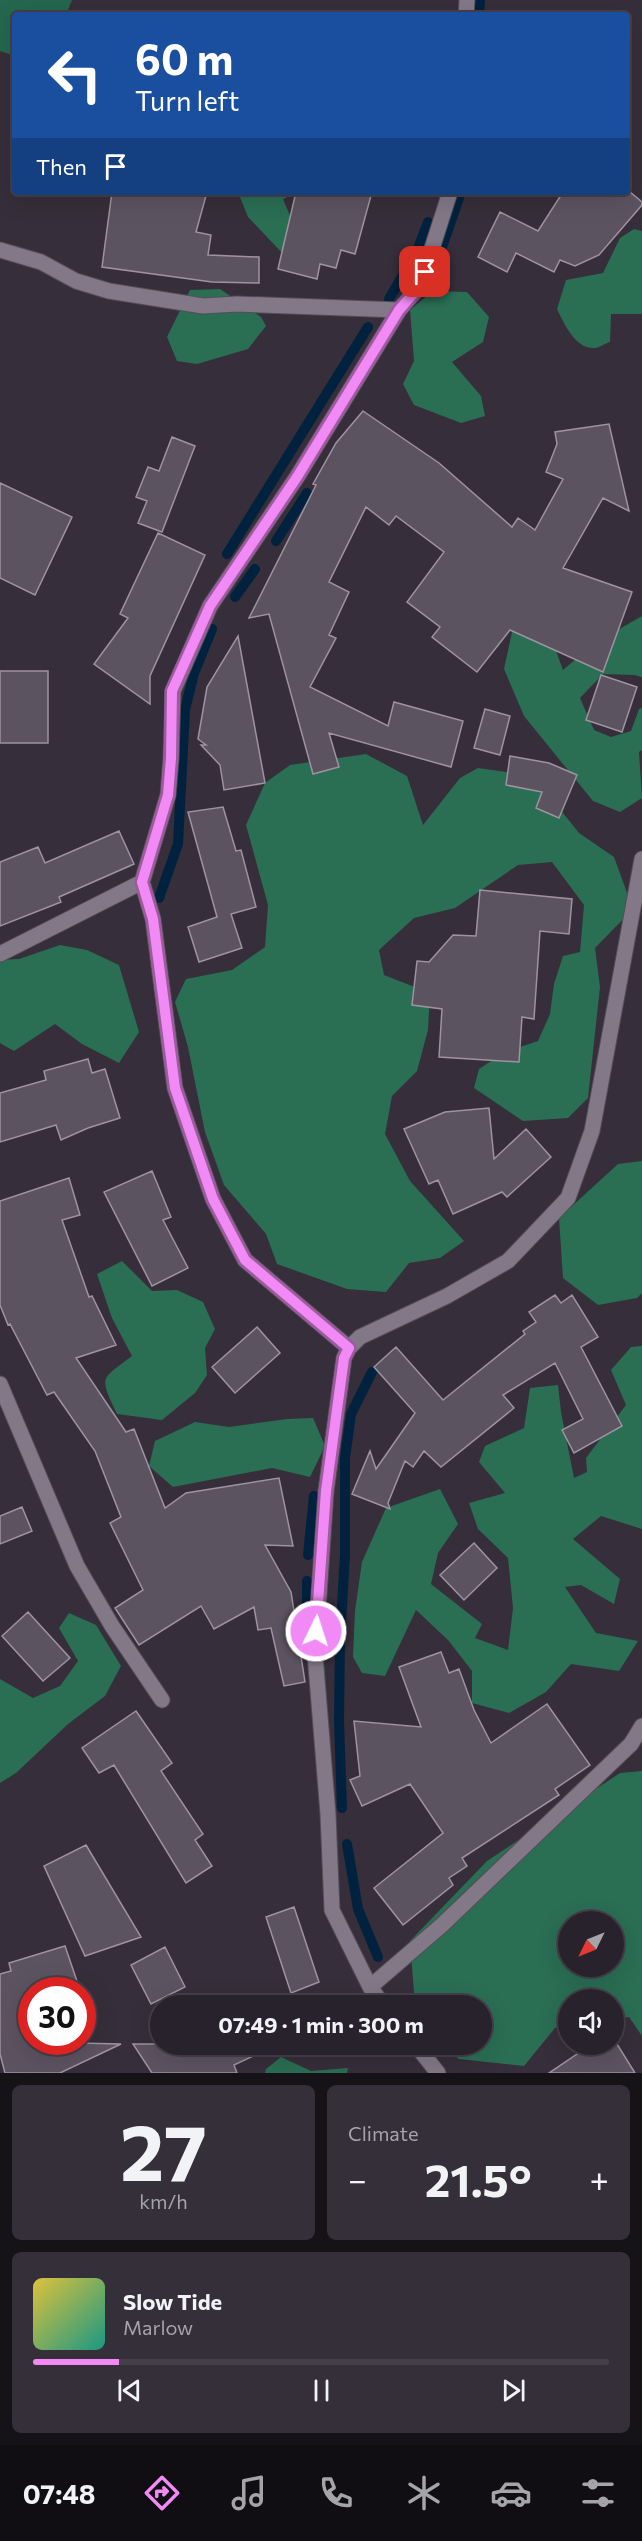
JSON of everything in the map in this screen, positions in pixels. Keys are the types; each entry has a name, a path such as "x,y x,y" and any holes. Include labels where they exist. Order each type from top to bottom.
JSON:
{"street":[{"path":"349,1348 245,1260 213,1199 175,1088 153,919 142,882 168,795 172,691 210,606 297,477 399,310 420,286 449,195"},
{"path":"0,250 41,262 76,281 109,291 203,306 237,304 399,310"},
{"path":"376,1995 332,1910 328,1814 315,1654 326,1491 344,1358 349,1348 360,1337 447,1296 508,1261 568,1198 592,1131 642,859"},
{"path":"0,954 142,882"},
{"path":"0,1384 77,1566 112,1626 162,1700"},
{"path":"370,1987 442,1925 631,1744 642,1726"},
{"path":"424,2055 438,2073"}],"green space":[{"path":"0,0 72,0 67,12 12,12 12,55 0,51"},
{"path":"239,195 292,195 283,199 293,223 286,257 248,217"},
{"path":"634,229 642,231 642,314 611,314 610,342 596,348 582,345 571,334 557,309 566,280 603,273 620,238"},
{"path":"220,289 261,317 266,326 248,349 197,364 177,361 167,337 190,290"},
{"path":"433,291 467,292 489,317 483,342 452,362 481,396 485,416 461,423 414,405 403,384 414,361 410,310"},
{"path":"519,600 545,621 563,670 595,643 642,616 642,677 603,674 580,698 594,730 611,737 631,731 639,709 642,708 642,750 639,752 642,798 620,812 593,801 524,716 504,669"},
{"path":"366,754 407,776 423,825 460,778 478,768 528,775 551,798 579,833 614,857 633,909 595,948 600,987 588,1098 568,1118 523,1121 474,1088 479,1069 505,1052 538,1041 550,1014 554,984 563,956 580,952 584,905 552,862 518,865 455,908 414,918 379,950 384,975 430,993 428,1030 417,1071 392,1096 385,1134 410,1181 464,1241 440,1258 409,1263 386,1292 347,1289 277,1264 266,1234 224,1185 205,1132 188,1047 175,1002 186,979 232,970 265,947 268,905 246,825 265,783 290,765"},
{"path":"60,945 87,950 119,965 139,1032 119,1063 82,1044 55,1024 14,1051 0,1043 0,960 19,959"},
{"path":"642,1161 642,1293 637,1298 598,1305 563,1278 559,1218 618,1164"},
{"path":"122,1261 152,1291 177,1290 203,1302 215,1329 205,1348 207,1375 195,1393 162,1420 117,1414 105,1385 108,1375 132,1356 112,1318 97,1274"},
{"path":"642,1346 642,1529 601,1516 573,1539 620,1579 614,1604 581,1585 565,1587 596,1633 638,1641 619,1671 571,1664 546,1692 509,1713 472,1703 472,1671 448,1640 416,1610 385,1676 362,1673 353,1657 355,1611 362,1562 386,1508 440,1489 458,1524 438,1553 431,1584 482,1624 475,1638 508,1650 513,1608 508,1558 478,1529 469,1503 505,1493 479,1462 485,1446 524,1428 530,1388 558,1385 574,1478 587,1472 586,1458 626,1405 611,1370 631,1347"},
{"path":"313,1418 325,1446 310,1477 272,1468 173,1487 149,1466 155,1441 195,1422 229,1427"},
{"path":"69,1613 96,1625 121,1666 105,1696 68,1724 16,1773 0,1783 0,1679 33,1698 60,1686 78,1661 59,1628"},
{"path":"642,1771 642,2036 629,2017 624,2018 624,1989 558,1989 558,2028 555,2028 524,2066 459,2059 455,2055 492,2055 492,1995 414,1995 410,1941 487,1861 620,1773"},
{"path":"281,2057 311,2071 348,2068 347,2073 265,2073 266,2069"}],"building":[{"path":"630,192 642,202 642,205 599,255 575,266 560,260 554,272 516,253 507,272 478,257 500,212 538,231 561,195 630,195"},
{"path":"112,195 206,195 196,232 211,235 208,255 259,257 259,283 212,282 102,267"},
{"path":"295,195 371,195 355,254 341,250 336,268 320,264 317,279 278,269"},
{"path":"363,411 439,463 512,527 518,518 535,530 563,479 546,472 557,444 555,432 609,424 629,511 603,498 563,568 632,592 603,672 510,630 477,672 432,637 440,627 407,602 444,552 396,516 389,525 366,507 329,582 349,592 329,635 336,638 310,687 388,726 394,702 463,721 451,767 329,733 339,767 313,774 269,614 249,618 316,485 313,484 336,443"},
{"path":"172,437 195,446 162,532 138,523 147,501 136,497 148,467 159,471"},
{"path":"0,483 72,517 35,595 0,578"},
{"path":"158,533 205,555 150,676 150,704 94,664 128,618 120,614"},
{"path":"238,636 265,783 224,790 220,765 201,745 206,745 198,739 207,687"},
{"path":"0,671 48,671 48,743 0,743"},
{"path":"601,675 637,687 622,732 586,720"},
{"path":"485,709 510,716 500,755 474,748"},
{"path":"510,756 549,763 577,775 559,818 536,808 542,792 506,785"},
{"path":"223,807 236,851 241,850 256,907 231,914 242,948 199,962 188,927 217,917 188,812"},
{"path":"119,831 134,864 59,897 61,902 0,926 0,862 38,847 45,863"},
{"path":"480,890 572,899 569,934 540,931 534,1019 522,1017 519,1062 439,1057 442,1009 412,1005 417,961 429,962 453,935 476,936"},
{"path":"88,1059 92,1073 105,1069 120,1118 88,1128 61,1140 56,1125 0,1142 0,1093 46,1080 44,1071"},
{"path":"489,1108 494,1159 526,1129 551,1157 507,1197 502,1192 453,1214 438,1180 429,1184 404,1129 445,1112"},
{"path":"152,1171 171,1217 163,1220 188,1268 152,1286 104,1192"},
{"path":"69,1178 80,1215 62,1220 89,1297 92,1296 116,1345 76,1358 126,1432 134,1429 165,1508 186,1493 279,1478 293,1546 265,1545 291,1592 305,1682 284,1686 271,1628 258,1630 254,1607 214,1629 201,1606 139,1645 115,1608 143,1590 110,1523 121,1517 95,1451 54,1392 47,1395 10,1324 8,1325 0,1305 0,1201"},
{"path":"555,1295 561,1303 572,1295 598,1337 581,1347 622,1426 574,1453 562,1430 583,1419 555,1363 503,1395 514,1408 441,1467 424,1451 413,1467 405,1461 388,1503 390,1509 352,1494 370,1451 376,1469 415,1413 374,1367 396,1347 443,1400 525,1334 523,1331 536,1322 529,1312"},
{"path":"257,1327 280,1353 235,1393 212,1367"},
{"path":"22,1507 32,1531 0,1544 0,1516"},
{"path":"474,1543 497,1568 464,1600 440,1575"},
{"path":"28,1612 70,1658 43,1681 2,1636"},
{"path":"441,1652 449,1673 459,1669 474,1710 491,1743 547,1704 590,1765 555,1789 559,1795 462,1858 467,1866 449,1878 453,1885 403,1925 374,1888 443,1833 410,1784 362,1806 350,1780 360,1776 354,1721 421,1727 399,1667"},
{"path":"136,1711 172,1763 161,1771 203,1834 195,1840 212,1866 186,1883 114,1765 99,1773 82,1748"},
{"path":"86,1845 141,1937 85,1956 44,1866"},
{"path":"294,1907 319,1982 291,1993 266,1917"},
{"path":"65,1946 76,1977 18,1977 18,2055 96,2055 96,2043 121,2044 60,2073 5,2073 0,2054 0,1974 11,1971 9,1963"},
{"path":"165,1947 185,1987 169,1995 150,1995 150,2002 131,1965"},
{"path":"133,2044 150,2044 150,2055 255,2055 234,2065 237,2073 152,2073"},
{"path":"576,2055 624,2055 635,2073 549,2073"}],"waterway":[{"path":"479,12 480,0"},
{"path":"441,250 460,195"},
{"path":"389,299 417,251 428,222"},
{"path":"432,289 437,271"},
{"path":"227,554 368,327"},
{"path":"276,541 307,493"},
{"path":"235,597 255,569"},
{"path":"159,898 178,844 185,710 194,673 212,629"},
{"path":"342,1808 339,1721 340,1640 345,1555 345,1458 351,1414 372,1372"},
{"path":"308,1555 314,1496"},
{"path":"307,1581 307,1644"},
{"path":"347,1844 358,1909 378,1957"}],"route":[{"path":"316,1631 326,1491 344,1358 349,1348 245,1260 213,1199 175,1088 153,919 142,882 168,795 172,691 210,606 297,477 399,310 420,286 425,272"}]}
